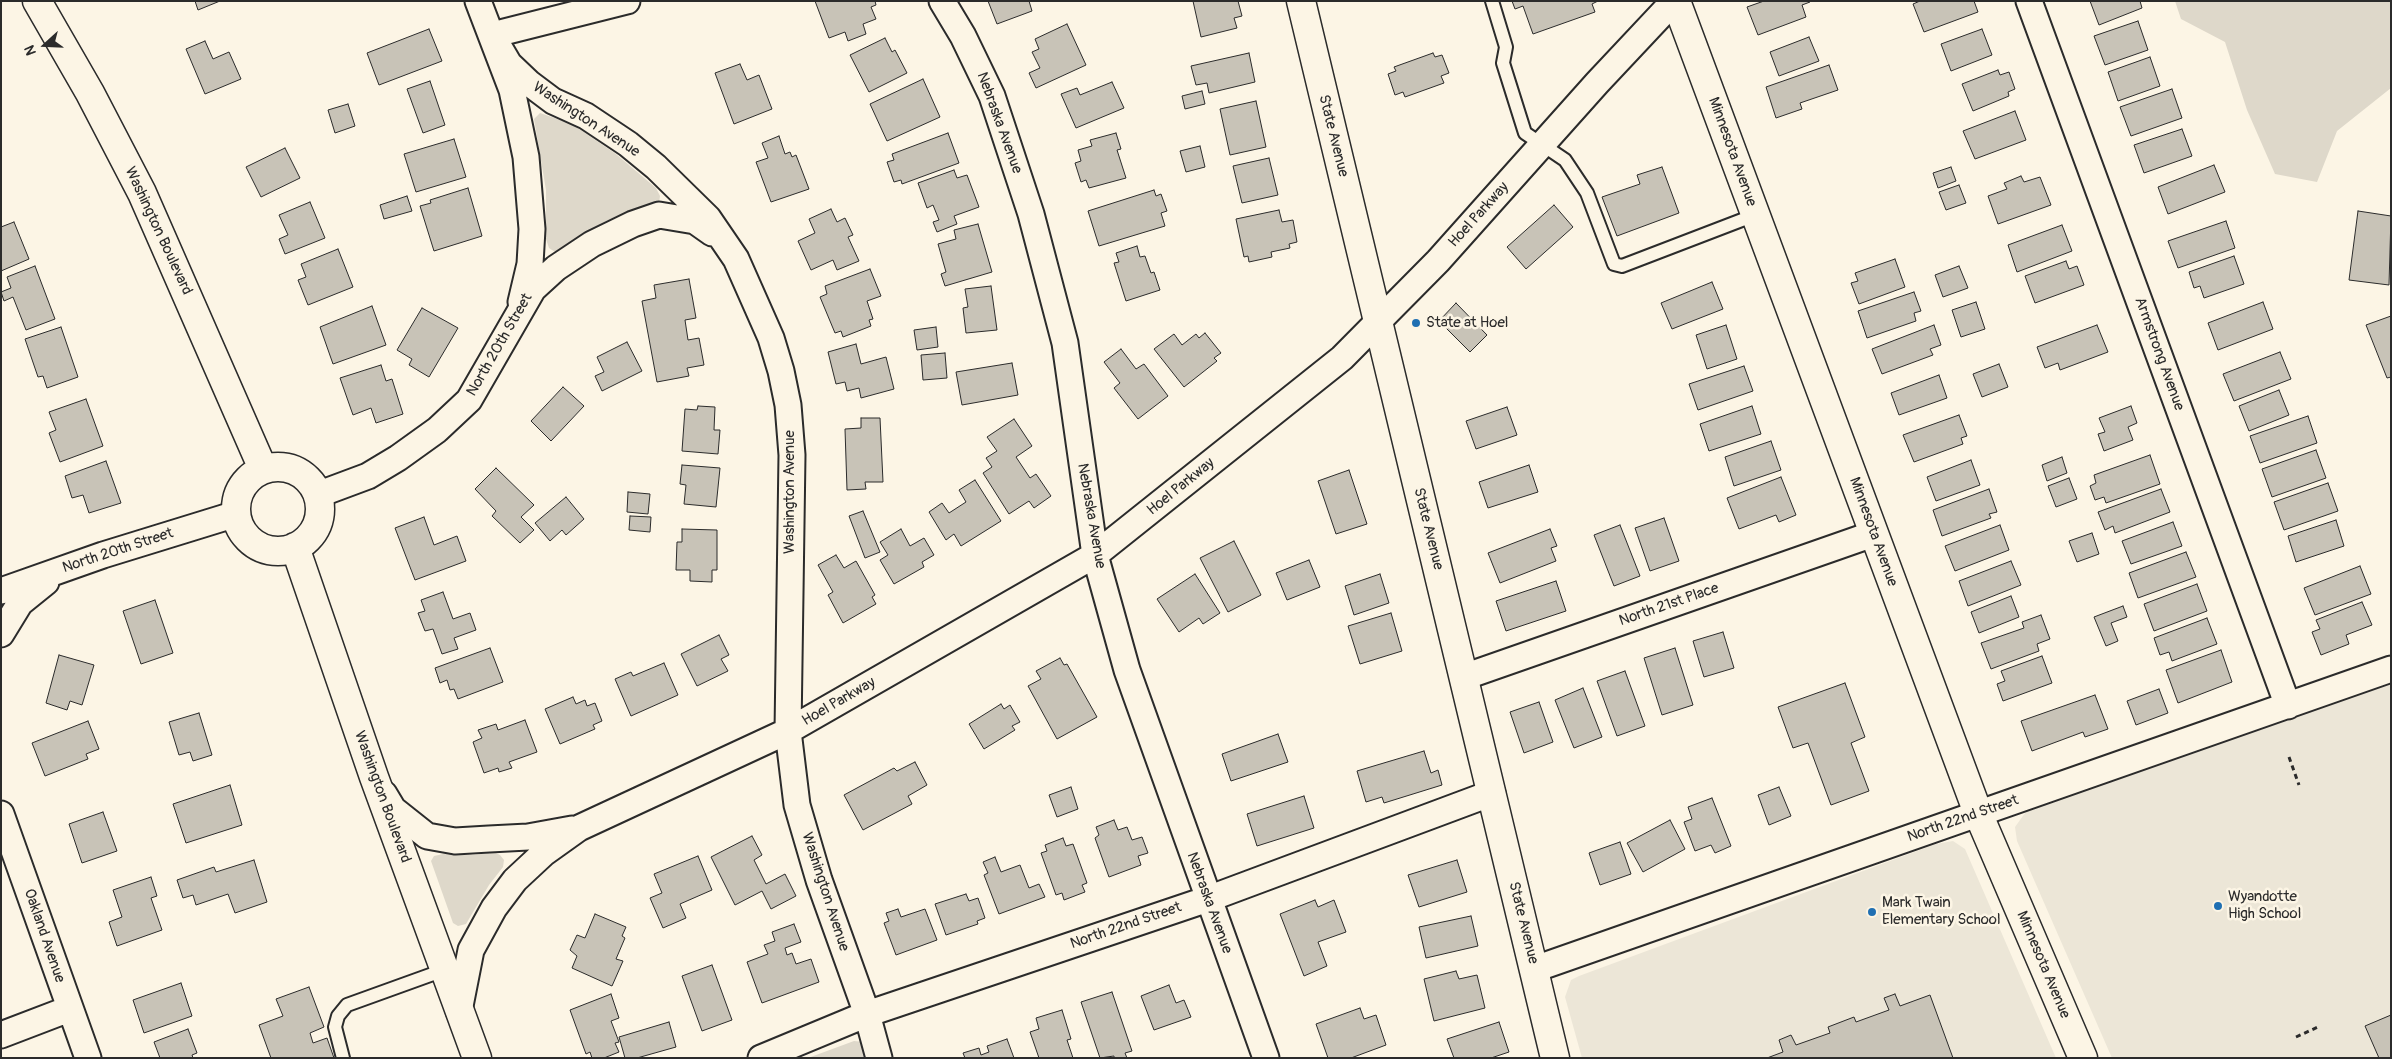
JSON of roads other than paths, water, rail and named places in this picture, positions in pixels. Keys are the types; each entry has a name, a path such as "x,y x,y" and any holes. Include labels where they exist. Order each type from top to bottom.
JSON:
{"main road":[{"name":"Washington Boulevard","path":"37,1 90,93 142,193 263,469"},
{"name":"State Avenue","path":"1301,1 1555,1058"},
{"name":"Minnesota Avenue","path":"1675,1 1978,813 2083,1058"},
{"path":"280,467 296,471 312,485 317,495 319,513 314,531 296,547 276,550 258,545 247,538 236,514 238,495 242,487 255,473 263,469 280,467"},
{"name":"Washington Boulevard","path":"296,547 374,777 459,1011 477,1054"}],"street":[{"name":"Washington Avenue","path":"478,1 492,35 519,116 531,195 530,264 518,314"},
{"path":"492,35 627,1"},
{"name":"Nebraska Avenue","path":"942,1 963,36 992,96 1031,214 1065,343 1095,555 1127,670 1266,1058"},
{"name":"Hoel Parkway","path":"459,1011 471,950 494,908 522,873 544,853 579,828 788,731 1095,555 1342,358 1438,261 1675,1"},
{"name":"Armstrong Avenue","path":"2029,1 2288,706"},
{"name":"Washington Avenue","path":"492,35 509,64 529,83 553,101 586,116 628,144 656,167 708,218 736,259 771,338 788,404 792,455 788,731 797,805 819,880 868,1014 879,1058"},
{"name":"North 20th Street","path":"317,495 368,476 398,458 437,430 469,400 533,288 556,268 592,244 633,224 659,215 694,221 712,233 736,259"},
{"name":"North 20th Street","path":"1,591 103,555 236,514"},
{"name":"North 21st Place","path":"1464,677 1873,534"},
{"path":"1,634 20,603 48,581 103,555"},
{"name":"North 22nd Street","path":"1535,969 2288,706 2391,668"},
{"name":"Hoel Parkway","path":"374,777 393,809 427,836 455,841 489,840 528,837 579,828"},
{"name":"North 22nd Street","path":"760,1058 868,1014 1208,899 1492,793"},
{"name":"Oakland Avenue","path":"1,814 88,1058"},
{"path":"1,1035 69,1009"}],"lane":[{"path":"1492,1 1506,47 1503,63 1519,120 1525,134 1565,160 1576,176 1587,193 1614,264 1622,266 1755,215"},
{"path":"343,1058 335,1027 338,1016 347,1005 444,970"}],"place":[{"name":"State at Hoel","path":"1416,323"},
{"name":"Wyandotte High School","path":"2218,906"},
{"name":"Mark Twain Elementary School","path":"1872,912"}]}
